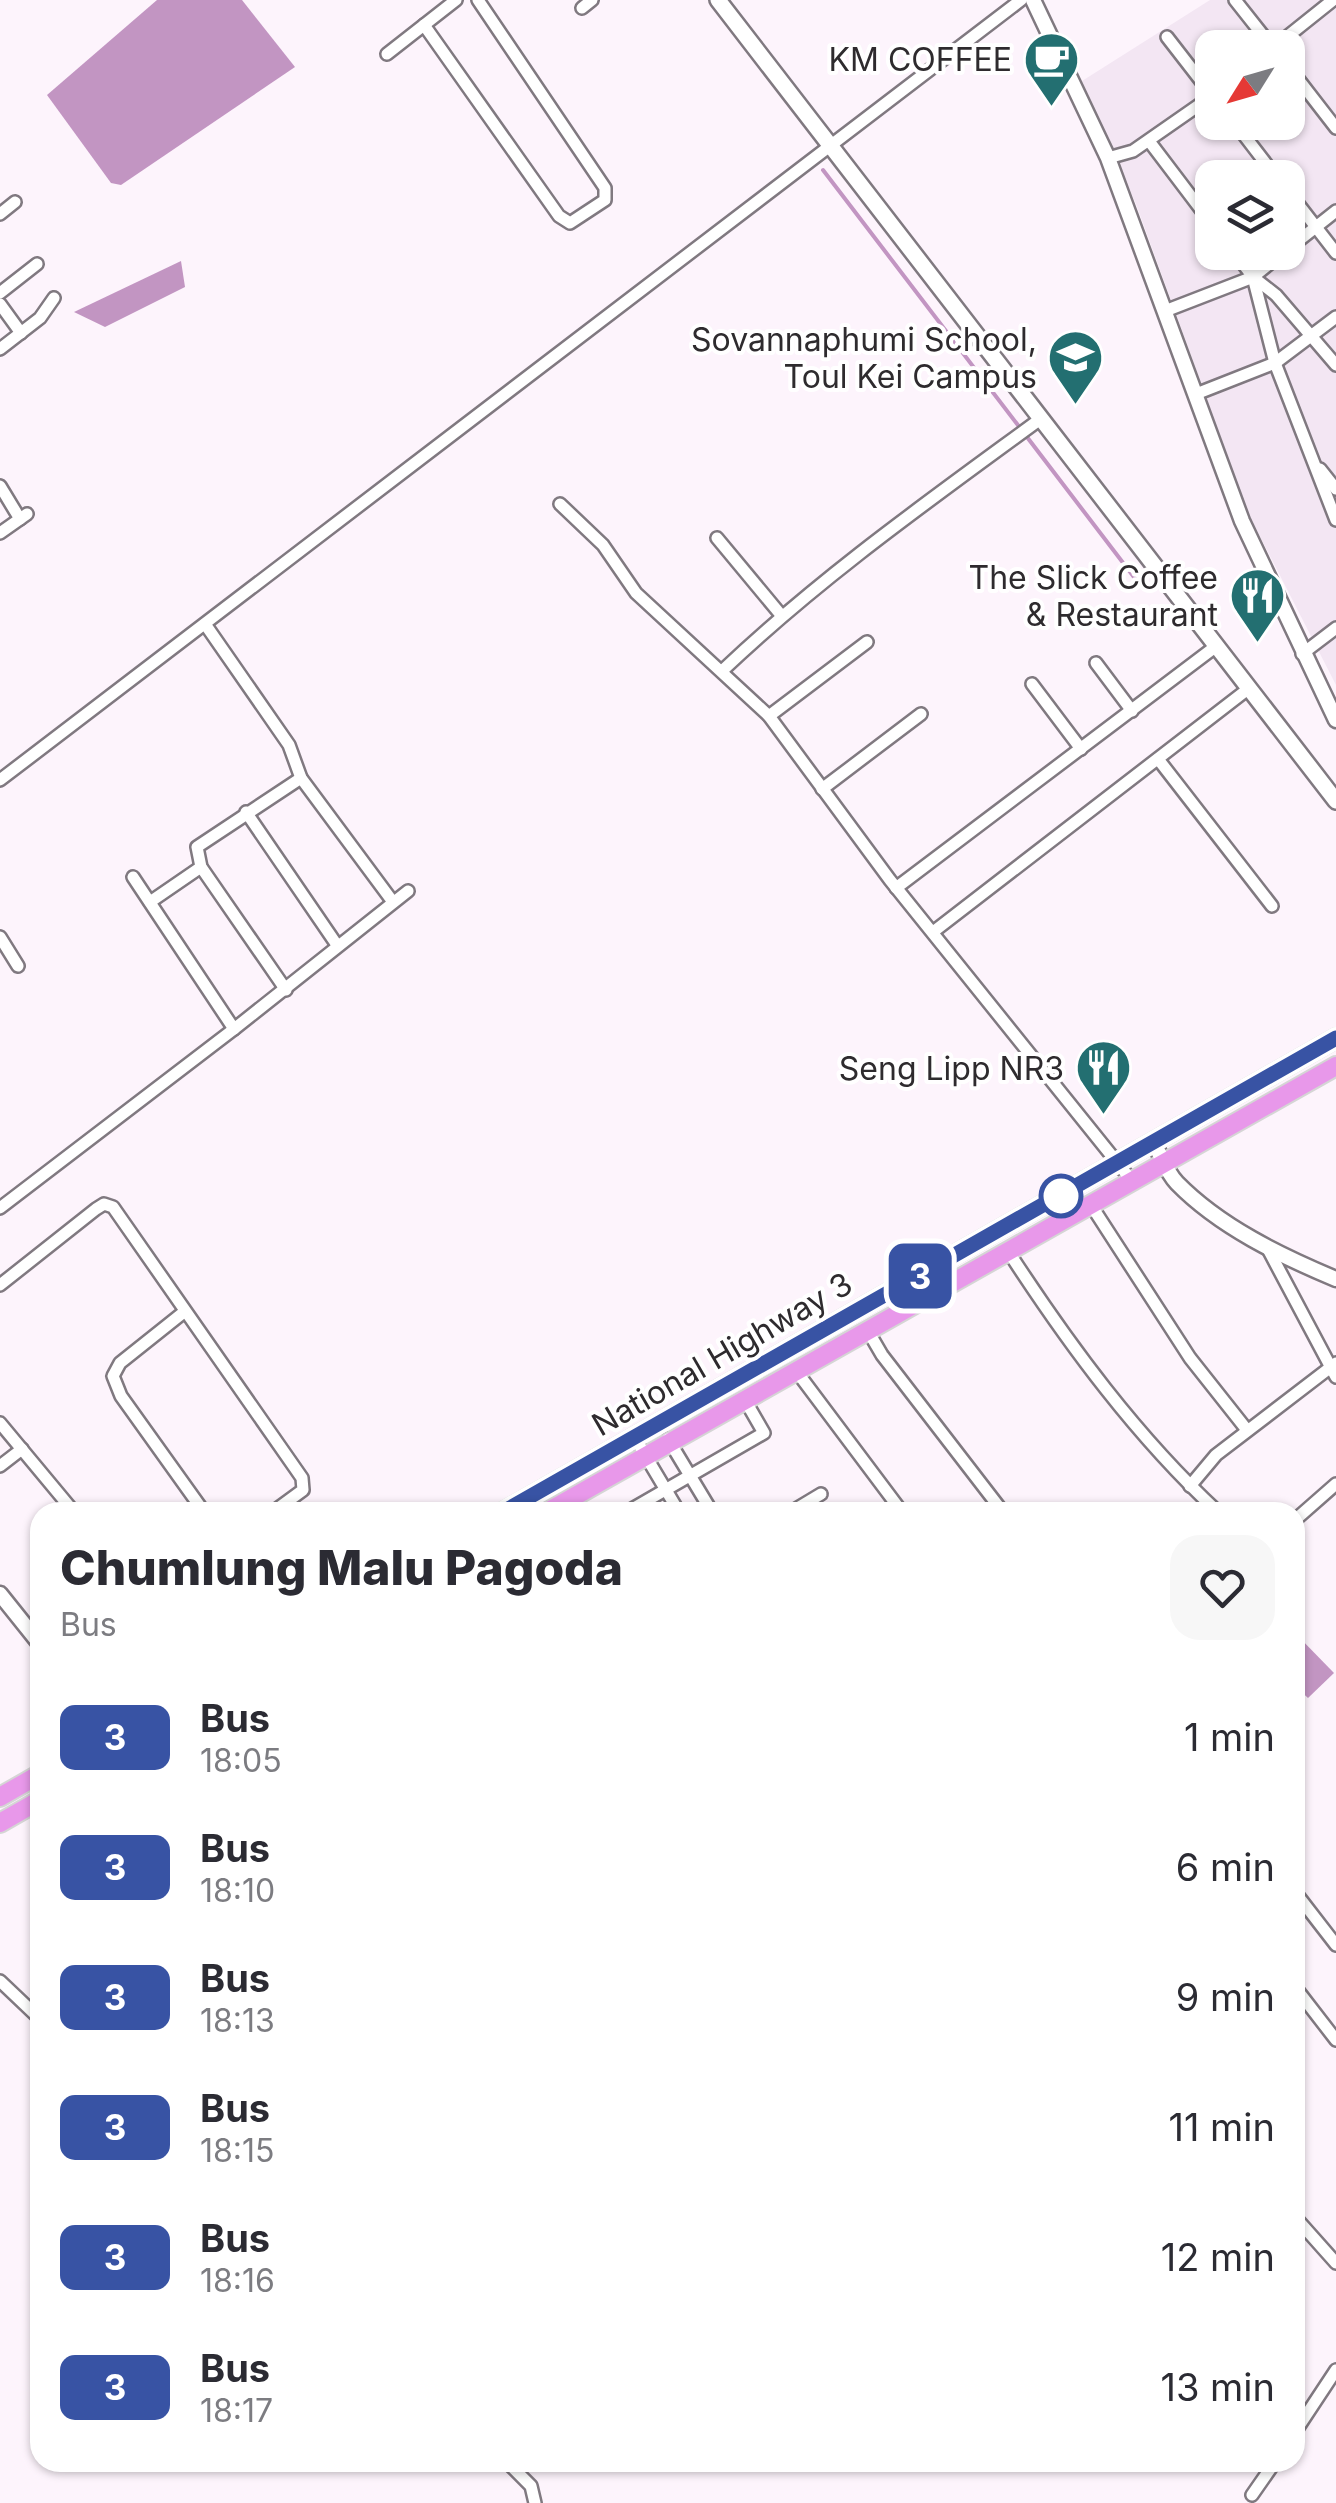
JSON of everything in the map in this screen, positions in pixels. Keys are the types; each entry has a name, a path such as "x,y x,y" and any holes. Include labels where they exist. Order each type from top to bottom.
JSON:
{"highway":[{"name":"National Highway 3","path":"520,1502 1336,1038"},
{"name":"National Highway 3","path":"566,1502 1336,1066"},
{"path":"0,1797 30,1780"},
{"path":"0,1823 30,1806"}],"main road":[{"path":"718,0 830,146 1028,428 1215,648 1336,801"}],"street":[{"path":"387,54 456,0"},
{"path":"424,26 559,216 570,223 604,200 605,188 478,0"},
{"path":"0,780 1021,0"},
{"path":"1033,0 1108,158 1242,521 1336,720"},
{"path":"1235,0 1259,30"},
{"path":"1295,30 1333,0"},
{"path":"1167,37 1195,74"},
{"path":"1305,88 1336,128"},
{"path":"1108,158 1149,141 1195,108"},
{"path":"1248,140 1263,160"},
{"path":"1149,141 1195,202"},
{"path":"0,214 15,202"},
{"path":"1305,236 1336,210"},
{"path":"1305,213 1336,253"},
{"path":"0,293 37,264"},
{"path":"1247,270 1276,295 1336,366"},
{"path":"1166,311 1261,270"},
{"path":"1252,277 1275,363 1336,520"},
{"path":"0,349 40,318 54,298"},
{"path":"0,304 21,333"},
{"path":"1196,394 1275,363 1336,316"},
{"path":"724,670 781,615 1028,428"},
{"path":"1312,458 1336,489"},
{"path":"0,486 23,517 0,533"},
{"path":"560,504 603,545 636,594 724,670 769,716 896,888 1120,1162 1132,1182"},
{"path":"717,538 781,615"},
{"path":"205,624 289,744 302,778 393,902"},
{"path":"1302,654 1336,628"},
{"path":"769,716 867,642"},
{"path":"896,888 1215,648"},
{"path":"1096,663 1132,711"},
{"path":"1032,684 1081,749"},
{"path":"932,932 1248,689"},
{"path":"822,789 922,714"},
{"path":"1158,759 1272,906"},
{"path":"286,990 201,867 198,847 302,778"},
{"path":"246,812 337,945"},
{"path":"150,902 201,867"},
{"path":"134,877 234,1029"},
{"path":"0,1208 286,990 408,891"},
{"path":"0,936 18,966"},
{"path":"1154,1143 1176,1182 1268,1248 1336,1279"},
{"path":"0,1285 104,1204 113,1207 302,1478 303,1490 290,1502"},
{"path":"1091,1205 1190,1358 1247,1430"},
{"path":"1190,1486 1247,1430 1334,1369 1268,1248"},
{"path":"1008,1251 1084,1360 1207,1502"},
{"path":"184,1312 120,1363 112,1376 120,1396 197,1502"},
{"path":"868,1330 882,1355 996,1502"},
{"path":"796,1372 894,1502"},
{"path":"646,1502 764,1434 745,1400"},
{"path":"0,1423 66,1502"},
{"path":"660,1424 706,1502"},
{"path":"635,1438 673,1502"},
{"path":"0,1466 22,1449"},
{"path":"1305,1512 1333,1490"},
{"path":"809,1502 821,1494"},
{"path":"0,1594 30,1632"},
{"path":"1305,1908 1336,1945"},
{"path":"0,1981 30,2010"},
{"path":"1305,2001 1336,2040"},
{"path":"1305,2228 1336,2263"},
{"path":"1305,2417 1336,2370"},
{"path":"517,2472 531,2486 535,2503"},
{"path":"1252,2495 1268,2472"}],"shaded area":[{"path":"157,0 242,0 295,67 121,185 111,183 47,95"},
{"path":"1210,0 1336,0 1336,685 1249,515 1136,204 1082,81"},
{"path":"181,261 185,287 105,327 74,312"},
{"path":"1305,1643 1334,1673 1308,1698 1305,1695"}],"waterway":[{"path":"823,170 1140,585"}],"bus line":[{"name":"3","path":"521,1502 1336,1038"}],"place":[{"name":"KM COFFEE","path":"1051,108"},
{"name":"Sovannaphumi School, Toul Kei Campus","path":"1076,406"},
{"name":"The Slick Coffee & Restaurant","path":"1257,644"},
{"name":"Seng Lipp NR3","path":"1103,1117"}]}
